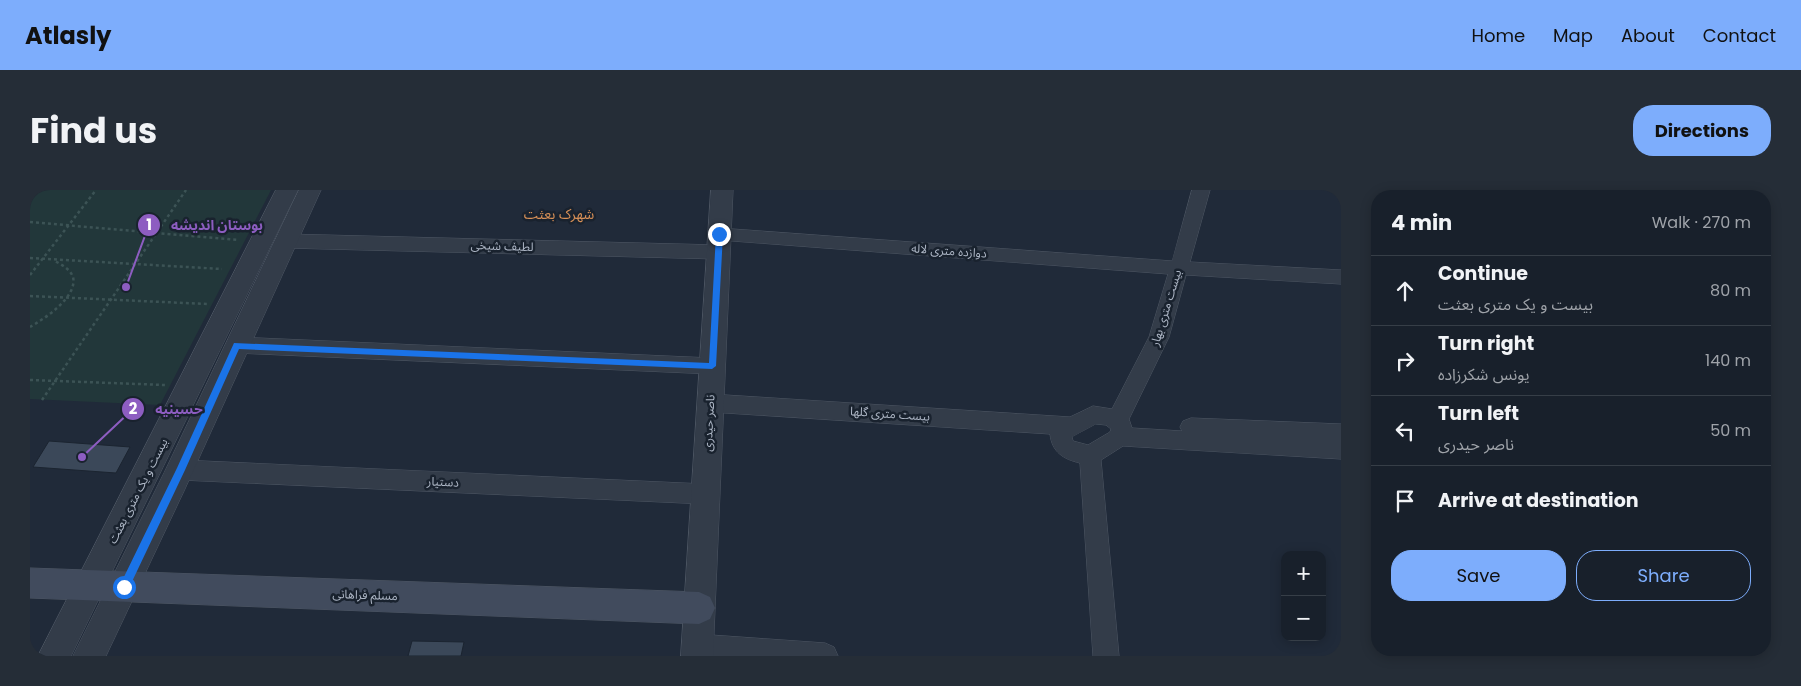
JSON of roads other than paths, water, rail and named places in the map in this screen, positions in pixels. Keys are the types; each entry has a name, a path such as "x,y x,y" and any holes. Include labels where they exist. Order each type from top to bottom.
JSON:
{"main road":[{"name":"مسلم فراهانی","path":"30,583 699,608"}],"street":[{"name":"بیست و یک متری بعثت","path":"89,656 181,470 236,345 274,241 287,190"},
{"name":"بیست و یک متری بعثت","path":"54,656 150,466 274,241 310,190"},
{"name":"ناصر حیدری","path":"697,651 722,190"},
{"name":"بیست متری بهار","path":"1119,427 1159,337 1201,190"},
{"name":"لطیف شیخی","path":"274,241 719,243"},
{"name":"دوازده متری لاله","path":"719,243 1341,277"},
{"path":"236,345 712,366"},
{"name":"بیست متری گلها","path":"710,402 1069,426"},
{"path":"1090,455 1068,451 1063,445 1061,432 1069,426 1093,415 1106,415 1119,427 1341,449"},
{"path":"1090,455 1119,427 1341,433"},
{"path":"1090,455 1106,656"},
{"name":"دستیار","path":"181,470 705,494"},
{"path":"697,651 825,656"}],"place":[{"name":"بوستان اندیشه","path":"126,287"},
{"name":"حسینیه","path":"82,457"}],"district":[{"name":"شهرک بعثت","path":"559,214"}]}
